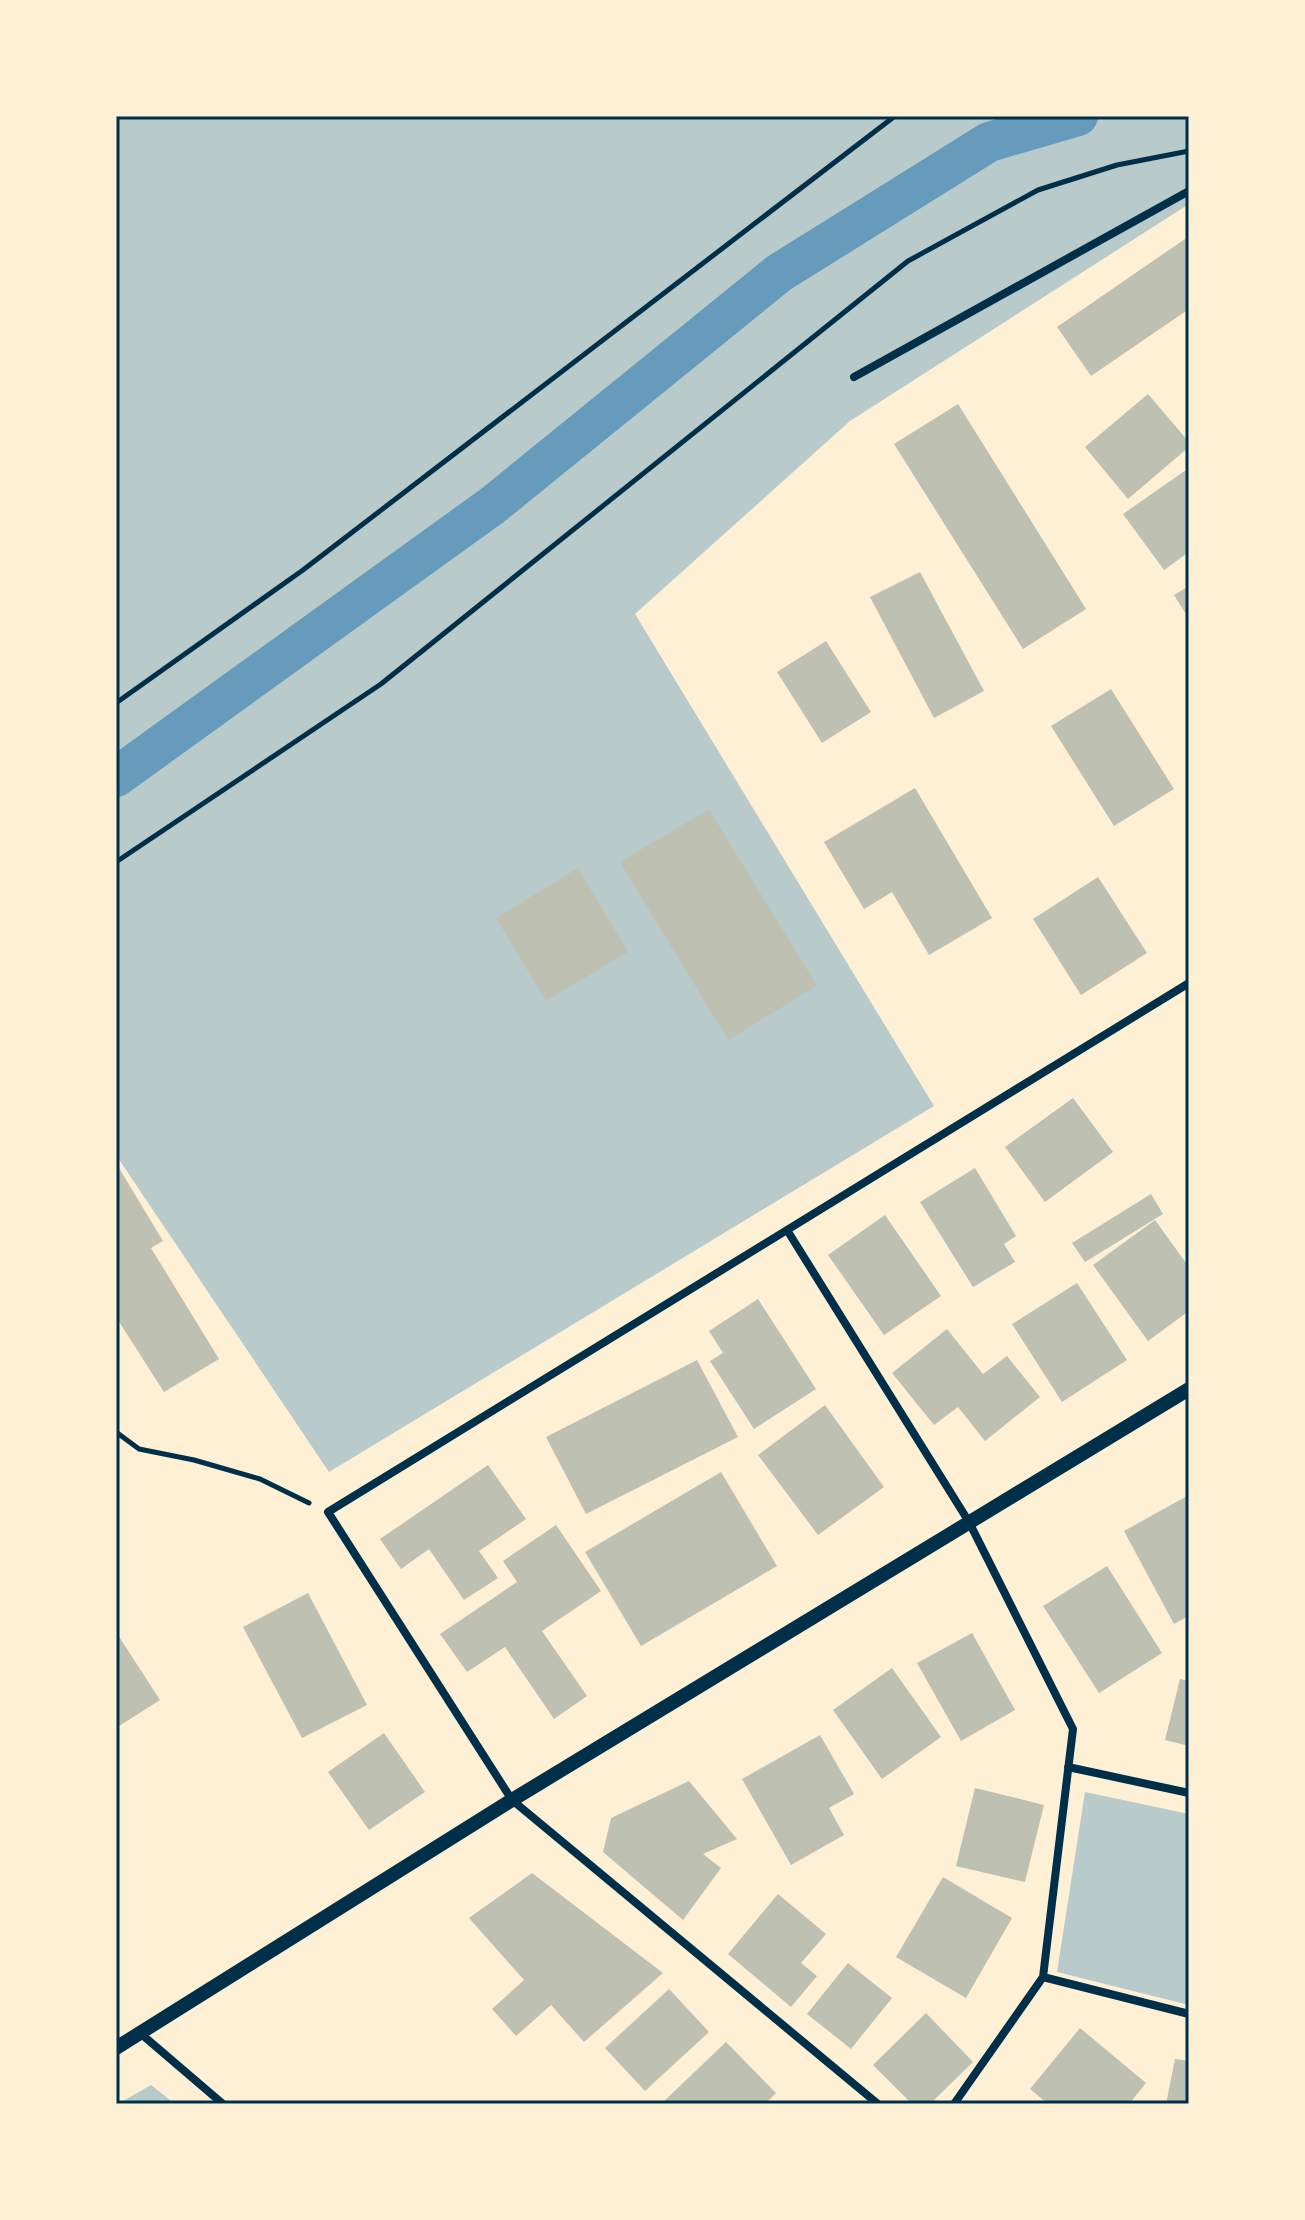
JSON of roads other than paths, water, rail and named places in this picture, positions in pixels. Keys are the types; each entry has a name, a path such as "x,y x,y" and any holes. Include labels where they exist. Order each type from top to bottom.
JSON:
{"street":[{"path":"854,377 1189,191"},
{"path":"878,2104 512,1800 328,1512 1189,983"},
{"path":"787,1230 969,1522 1073,1729 1043,1977 954,2104"},
{"path":"116,2048 512,1800 1189,1389"},
{"path":"1068,1767 1189,1793"},
{"path":"1043,1977 1189,2014"},
{"path":"140,2033 223,2104"}],"waterway":[{"path":"116,777 493,505 779,273 989,142 1078,116"}]}
